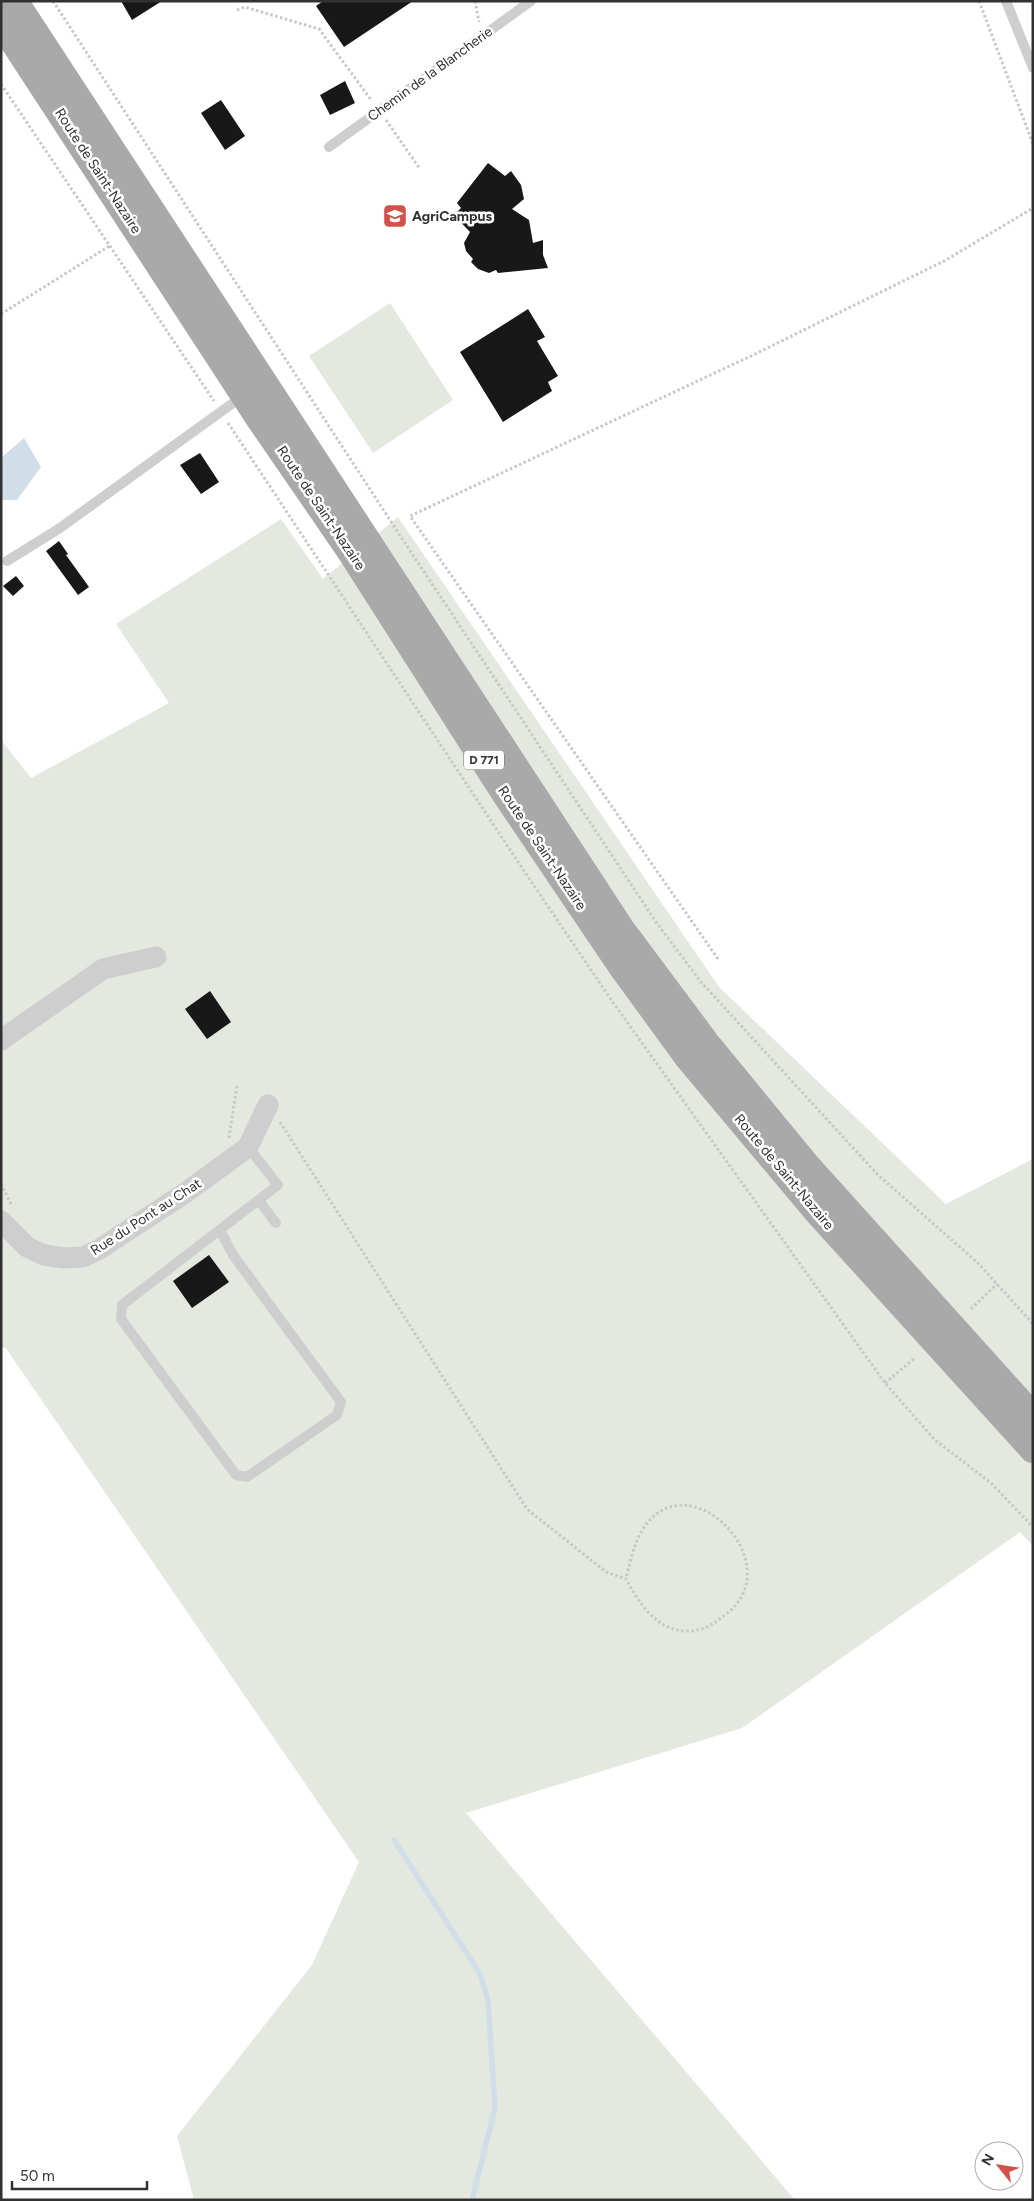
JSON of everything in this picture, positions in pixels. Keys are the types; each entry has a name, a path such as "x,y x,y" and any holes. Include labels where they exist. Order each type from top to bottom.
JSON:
{"main road":[{"name":"Route de Saint-Nazaire","path":"14,1 620,928 708,1046 805,1164 1033,1417"},
{"name":"Route de Saint-Nazaire","path":"1,22 245,395 350,550 505,793 621,964 688,1057 818,1212 1033,1449"}],"street":[{"path":"1,1040 104,968 156,957"},
{"name":"Rue du Pont au Chat","path":"9,1216 27,1247 44,1255 83,1258 185,1192 238,1145 268,1105"}],"lane":[{"name":"Chemin de la Blancherie","path":"329,147 531,1"},
{"path":"1006,1 1033,68"},
{"path":"7,561 60,528 245,395"},
{"path":"220,1230 233,1255 341,1402 337,1414 247,1477 236,1475 121,1319 122,1305 278,1185 238,1145"},
{"path":"259,1201 276,1223"}],"path":[{"path":"53,1 399,534 656,922 701,982 877,1174 979,1264 1033,1324"},
{"path":"979,1 1033,144"},
{"path":"237,10 245,7 318,29 420,168"},
{"path":"718,959 410,516 742,360 946,260 1033,208"},
{"path":"1,314 111,245"},
{"path":"237,1084 238,1145"},
{"path":"268,1105 296,1145 527,1509 606,1572 626,1579 650,1615 667,1628 690,1631 711,1626 730,1611 744,1593 749,1574 745,1554 734,1536 712,1513 685,1503 662,1508 643,1528 633,1552 626,1579"},
{"path":"1,1184 11,1205 9,1216"},
{"path":"971,1309 997,1284"},
{"path":"885,1383 915,1358"}],"shaded area":[{"path":"390,303 453,400 373,453 309,356"},
{"path":"24,438 41,467 17,500 1,500 1,458"},
{"path":"398,517 719,987 946,1204 1033,1159 1033,1546 1020,1532 742,1728 466,1813 795,2200 194,2200 177,2136 312,1965 359,1862 5,1347 1,1349 1,740 31,778 169,703 116,624 281,519 323,579"}],"building":[{"path":"121,1 162,1 132,20"},
{"path":"323,1 413,1 344,47 316,6"},
{"path":"345,81 355,103 330,115 320,95"},
{"path":"221,100 245,136 225,150 201,113"},
{"path":"488,163 505,176 511,171 521,185 524,199 512,209 529,220 533,243 543,240 543,255 548,268 498,273 496,270 489,273 478,269 471,262 473,259 466,251 464,243 470,232 454,215 461,208 457,203"},
{"path":"528,309 545,337 537,341 558,376 548,382 552,391 503,422 460,352"},
{"path":"200,453 219,482 201,494 180,465"},
{"path":"59,541 68,554 66,555 89,587 78,595 46,551"},
{"path":"16,576 24,586 13,596 3,586"},
{"path":"210,991 231,1022 207,1039 185,1009"},
{"path":"209,1255 229,1282 192,1308 173,1281"}],"waterway":[{"path":"394,1840 480,1974 488,2000 495,2108 472,2200"}],"place":[{"name":"AgriCampus","path":"395,216"}]}
